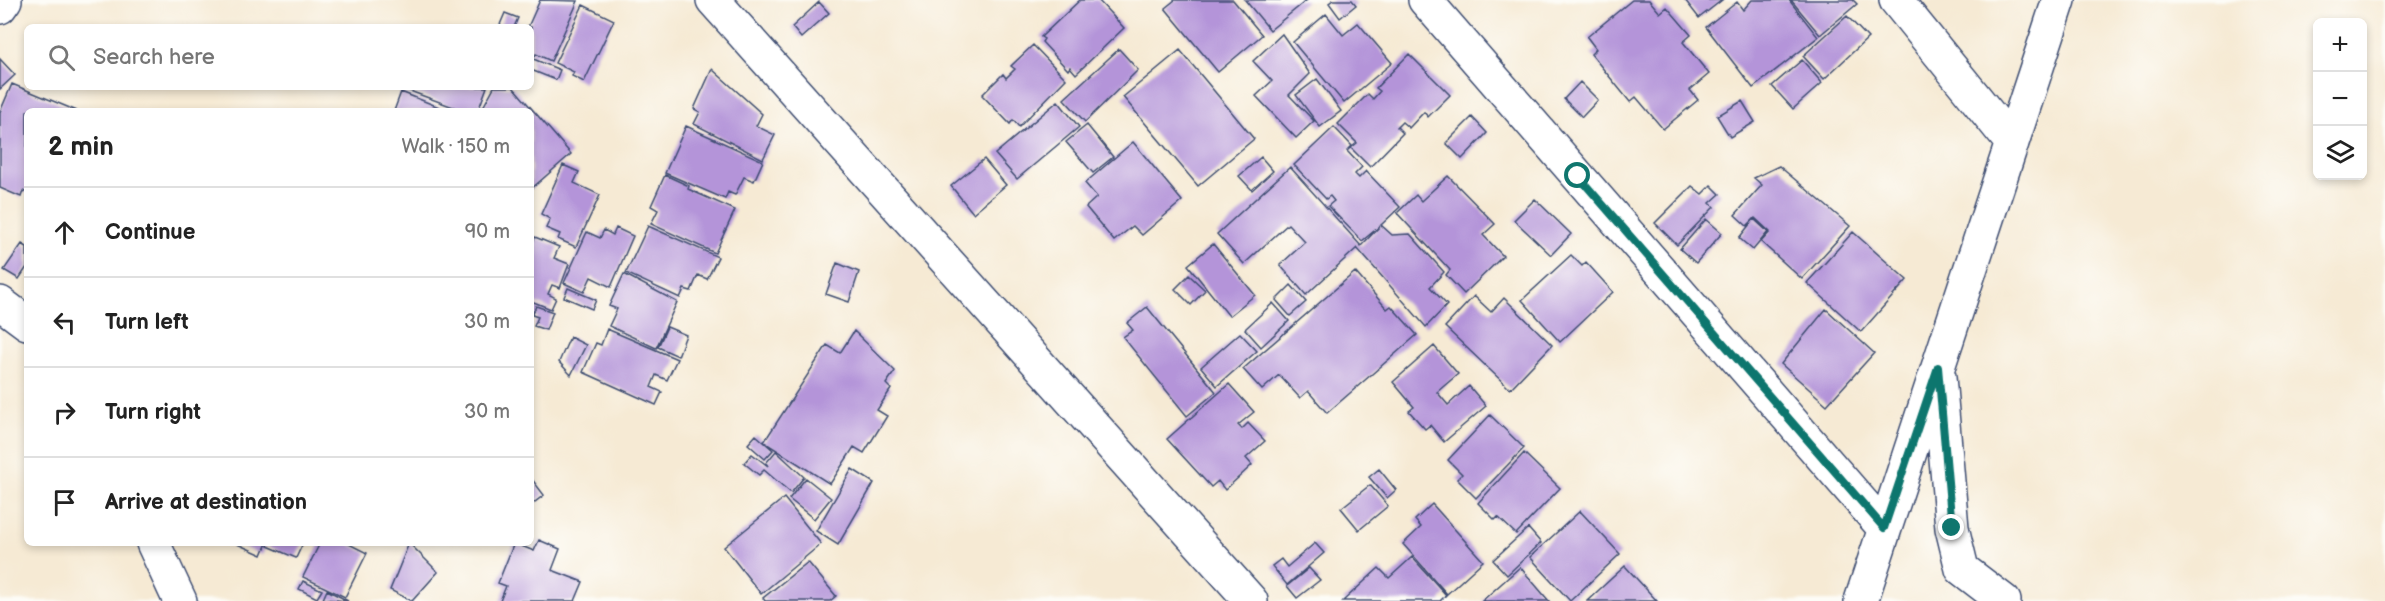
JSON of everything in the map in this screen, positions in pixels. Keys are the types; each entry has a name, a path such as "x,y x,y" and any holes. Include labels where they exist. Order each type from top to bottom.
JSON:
{"street":[{"path":"0,7 5,0"},
{"path":"713,0 1251,601"},
{"path":"1425,0 1884,528"},
{"path":"1896,0 2012,143"},
{"path":"1861,601 2060,0"},
{"path":"0,303 24,321"},
{"path":"1938,367 1952,528 1962,569 2004,601"},
{"path":"154,546 180,601"}],"building":[{"path":"540,0 578,1 551,61 536,54 534,58 534,24 529,24"},
{"path":"1080,0 1098,0 1124,28 1076,74 1070,67 1068,70 1042,42 1044,39 1041,37"},
{"path":"1175,0 1233,0 1262,35 1218,72 1165,8"},
{"path":"1245,0 1307,0 1270,30"},
{"path":"1333,0 1352,0 1356,5 1340,18 1329,3"},
{"path":"1632,0 1649,0 1660,13 1667,7 1691,35 1683,42 1709,74 1690,90 1698,100 1663,129 1636,97 1630,102 1591,54 1596,49 1587,37"},
{"path":"1685,0 1722,0 1699,18"},
{"path":"1752,0 1789,0 1818,37 1753,88 1706,27 1737,2 1743,10"},
{"path":"1791,0 1853,0 1857,4 1820,35"},
{"path":"819,2 829,13 801,38 792,27"},
{"path":"583,5 614,20 584,82 572,76 574,72 555,63"},
{"path":"505,13 518,18 515,24 500,24"},
{"path":"1326,14 1343,35 1358,23 1392,63 1344,103 1293,42"},
{"path":"1847,16 1868,38 1824,79 1803,56"},
{"path":"1282,34 1310,74 1289,95 1314,121 1296,138 1256,96 1272,81 1253,61"},
{"path":"1033,45 1066,79 1019,127 1013,120 1010,124 982,95 1003,74 1006,78 1015,69 1011,66"},
{"path":"1119,49 1138,70 1085,122 1064,99"},
{"path":"1180,50 1254,139 1198,186 1123,97"},
{"path":"1409,54 1450,95 1428,117 1424,112 1409,128 1402,122 1397,127 1403,133 1370,167 1351,148 1357,143 1338,124 1368,94 1373,99 1380,91 1376,88"},
{"path":"0,59 15,75 0,89"},
{"path":"534,59 560,70 556,80 534,71"},
{"path":"1802,60 1822,83 1793,109 1772,86"},
{"path":"712,69 762,114 756,126 775,135 763,159 694,124 700,112 694,109"},
{"path":"1317,79 1341,111 1320,127 1296,95"},
{"path":"1580,82 1598,100 1582,117 1564,99"},
{"path":"12,84 70,108 24,108 24,192 21,197 0,188 0,112"},
{"path":"407,90 486,90 479,108 456,108"},
{"path":"492,90 516,90 531,108 483,108"},
{"path":"401,92 441,108 395,108"},
{"path":"1058,101 1079,127 1017,179 995,154"},
{"path":"1742,101 1755,122 1730,137 1717,116"},
{"path":"534,111 571,154 534,186"},
{"path":"1472,117 1487,133 1462,159 1446,143"},
{"path":"1087,125 1113,157 1093,173 1066,142"},
{"path":"686,126 763,161 754,181 744,177 735,195 728,192 725,199 665,173"},
{"path":"1334,127 1352,146 1347,151 1362,167 1355,174 1359,178 1366,171 1400,207 1381,225 1392,235 1410,234 1444,272 1430,287 1447,305 1426,327 1357,248 1306,295 1280,265 1305,242 1288,224 1244,264 1217,234 1290,167 1361,246 1380,226 1362,241 1328,206 1334,201 1330,196 1326,199 1294,165"},
{"path":"1133,142 1182,201 1142,235 1133,226 1114,241 1086,207 1097,197 1085,183"},
{"path":"1261,157 1273,171 1252,190 1239,176"},
{"path":"984,159 1006,185 973,213 951,186"},
{"path":"563,165 579,172 574,183 600,195 576,247 558,239 560,234 546,228 550,219 541,214"},
{"path":"1779,166 1850,226 1802,279 1761,242 1770,232 1755,218 1747,226 1735,215 1762,185 1754,178"},
{"path":"665,175 689,186 688,189 735,210 715,253 651,224 658,210 651,206"},
{"path":"1448,176 1495,224 1483,235 1503,256 1464,294 1446,275 1450,270 1397,213 1416,195 1421,201"},
{"path":"1711,185 1720,194 1710,203 1714,207 1677,245 1655,223 1692,186 1702,194"},
{"path":"1535,199 1571,234 1551,255 1514,220"},
{"path":"1706,219 1722,233 1696,263 1680,249"},
{"path":"1754,219 1768,232 1753,250 1739,238"},
{"path":"648,226 718,257 707,279 698,275 691,291 684,289 680,298 626,273"},
{"path":"616,228 633,236 611,287 591,277 584,292 564,283 587,232 600,238 604,230 613,235"},
{"path":"1853,232 1907,280 1861,332 1807,283"},
{"path":"535,237 559,247 554,258 569,264 560,288 552,285 548,294 556,298 551,309 534,302"},
{"path":"22,244 24,245 24,272 19,279 4,270"},
{"path":"1213,244 1255,295 1229,316 1188,265"},
{"path":"1571,255 1582,266 1586,262 1613,292 1560,342 1522,300"},
{"path":"837,263 859,272 849,302 826,294"},
{"path":"1355,272 1387,309 1391,306 1417,335 1327,413 1308,391 1300,398 1279,375 1262,390 1243,369"},
{"path":"624,274 677,302 656,348 609,326 617,309 609,306"},
{"path":"1189,275 1205,290 1191,305 1175,289"},
{"path":"1291,285 1306,302 1290,316 1276,300"},
{"path":"568,288 596,300 592,309 564,297"},
{"path":"1474,296 1491,312 1504,298 1552,345 1510,389 1445,327"},
{"path":"1273,303 1289,321 1261,347 1245,329"},
{"path":"536,306 553,312 546,330 534,326 538,317 534,316"},
{"path":"1147,307 1216,392 1187,416 1123,337 1133,330 1127,323"},
{"path":"1826,309 1874,353 1827,405 1781,364"},
{"path":"667,327 686,335 678,356 658,347"},
{"path":"607,329 677,359 667,380 656,375 651,387 662,392 656,405 583,372 596,343 601,345"},
{"path":"854,331 895,371 886,384 891,389 877,410 887,416 864,453 854,447 830,484 764,442 827,345 840,353"},
{"path":"1240,333 1257,351 1217,386 1201,367"},
{"path":"570,337 586,345 571,375 559,362"},
{"path":"1434,346 1458,374 1437,392 1448,405 1469,386 1486,406 1444,442 1430,425 1425,429 1409,411 1414,407 1393,382"},
{"path":"1229,384 1254,412 1238,425 1242,429 1248,423 1265,441 1246,458 1252,465 1225,490 1218,481 1211,487 1167,439"},
{"path":"1490,415 1524,448 1476,498 1457,479 1462,474 1448,460"},
{"path":"756,435 773,450 765,459 748,444"},
{"path":"776,451 804,477 791,493 764,470 759,475 744,463 752,454 768,466 766,463"},
{"path":"1524,453 1560,488 1516,534 1498,517 1495,520 1478,503"},
{"path":"852,469 874,483 838,545 816,531"},
{"path":"1379,469 1396,490 1387,498 1369,477"},
{"path":"806,478 831,498 814,519 789,499"},
{"path":"534,482 544,495 534,503"},
{"path":"1370,485 1388,506 1359,530 1341,508"},
{"path":"784,498 821,544 761,594 724,547"},
{"path":"1432,504 1483,561 1447,594 1403,544 1421,527 1415,520"},
{"path":"1580,511 1620,554 1570,601 1530,557"},
{"path":"1528,528 1541,543 1507,575 1493,560"},
{"path":"539,540 560,549 552,570 583,582 575,601 500,601 506,586 498,583 513,546 522,546 534,551"},
{"path":"1315,543 1324,553 1287,585 1272,566 1281,559 1287,567"},
{"path":"242,546 266,546 262,555"},
{"path":"268,546 302,546 296,558"},
{"path":"318,546 353,546 367,553 345,597 303,577"},
{"path":"408,546 412,546 438,572 412,601 390,590"},
{"path":"1412,557 1446,595 1440,601 1343,601 1379,568 1389,578"},
{"path":"808,562 836,596 830,601 765,601 763,598"},
{"path":"1625,566 1657,601 1587,601"},
{"path":"1520,567 1549,601 1482,601"},
{"path":"1309,568 1320,580 1297,598 1287,586"},
{"path":"303,581 322,590 317,598 299,589"},
{"path":"327,590 348,601 323,599"}],"route":[{"path":"1578,176 1884,528 1938,367 1952,528"}]}
